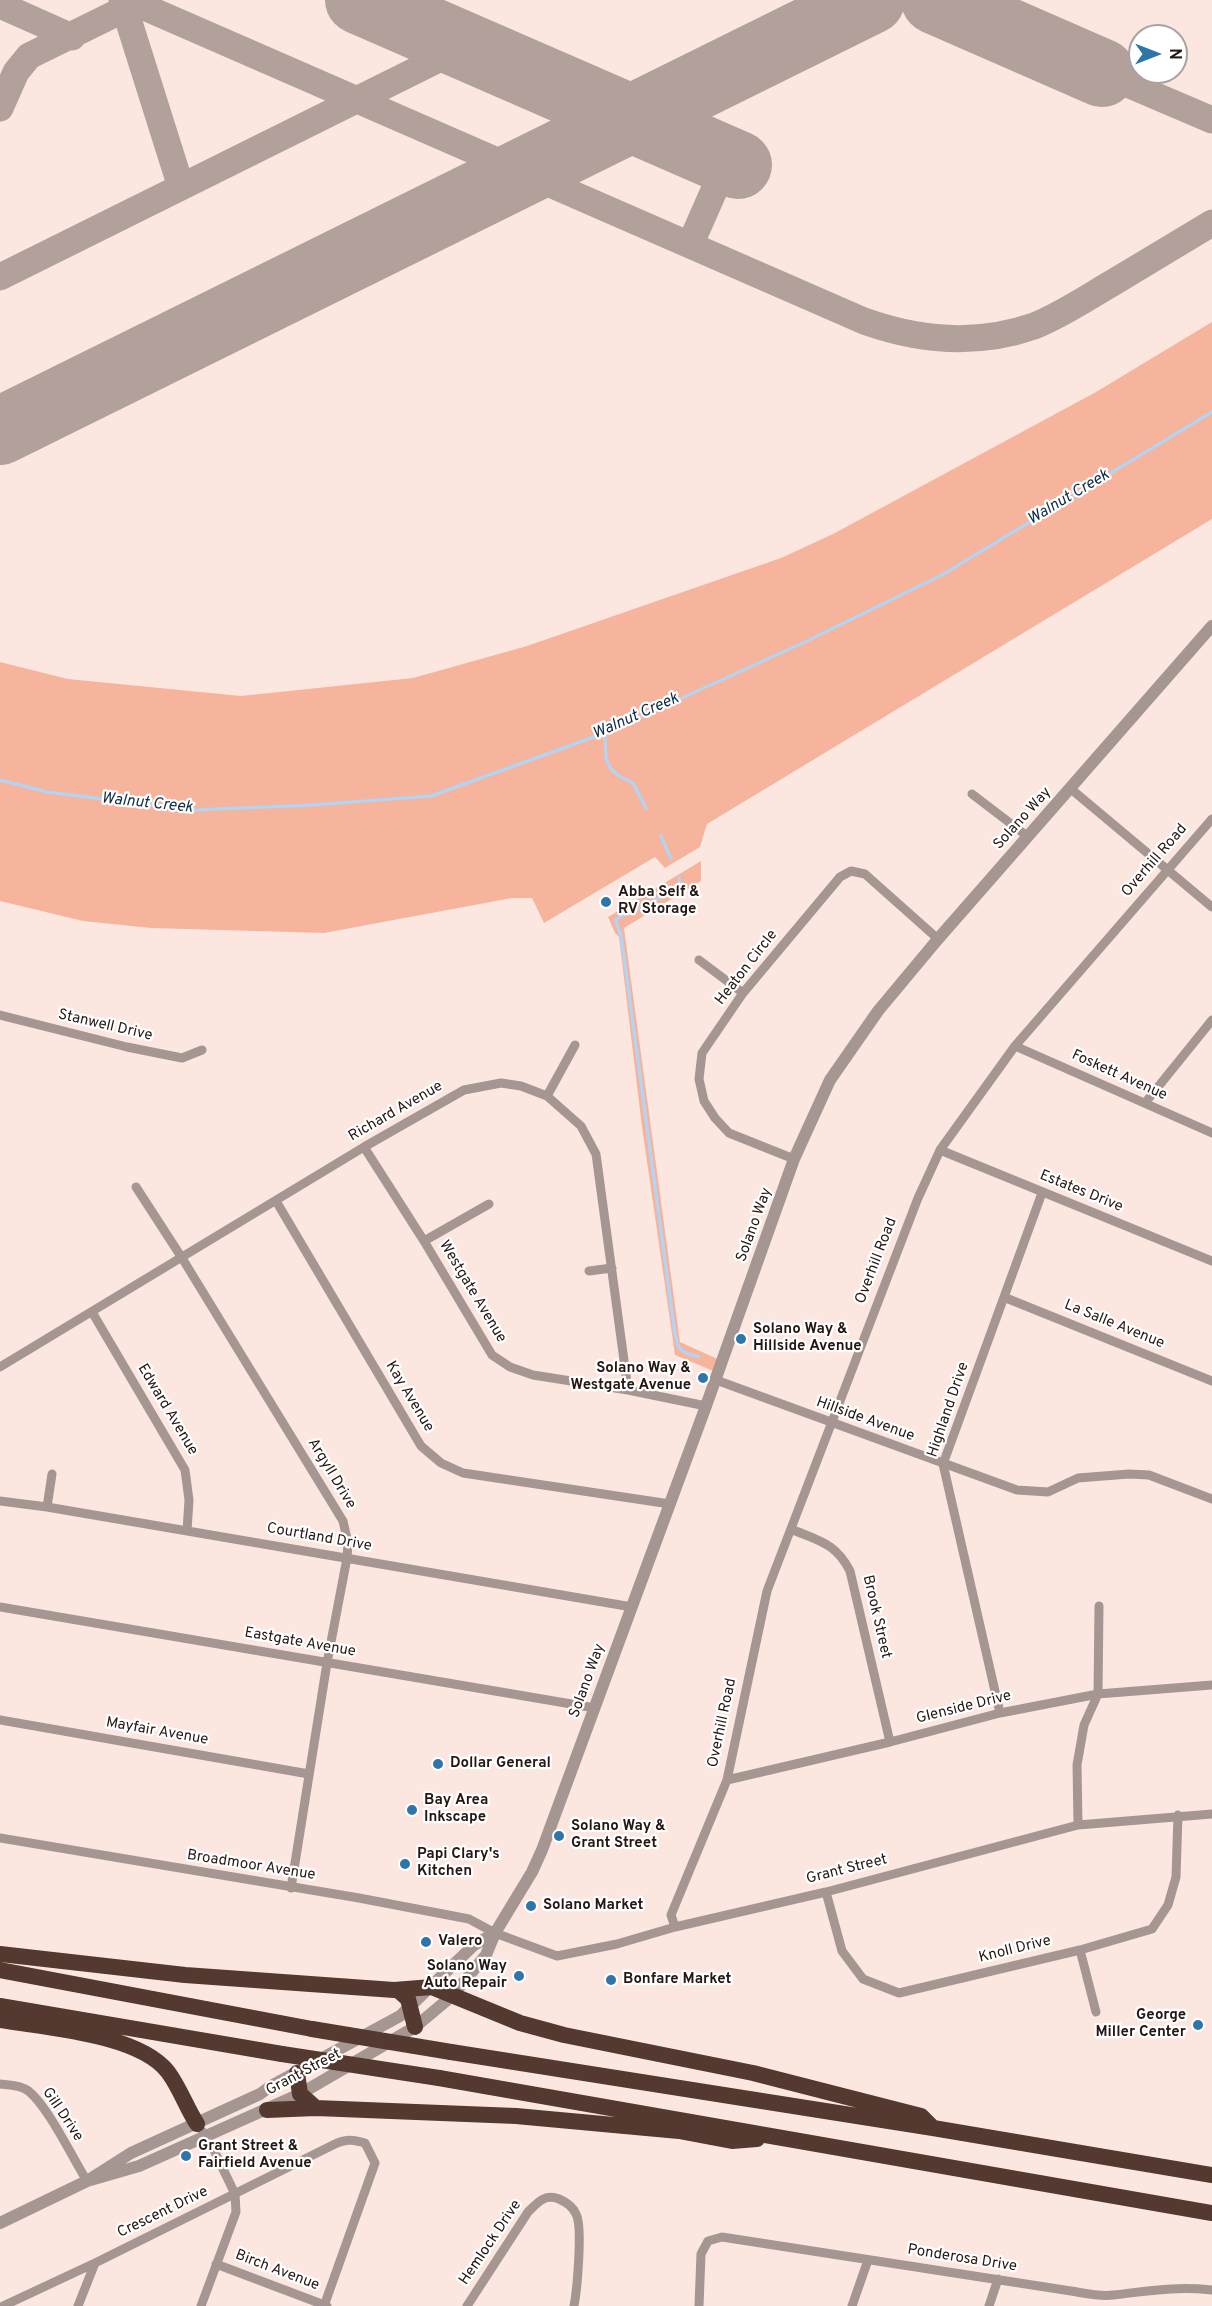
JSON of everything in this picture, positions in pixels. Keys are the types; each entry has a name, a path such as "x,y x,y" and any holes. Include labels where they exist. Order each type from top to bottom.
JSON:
{"highway":[{"path":"0,1954 185,1975 398,1990 432,1987 520,2023 564,2035 753,2073 921,2116 933,2128"},
{"path":"0,1970 312,2029 1212,2175"},
{"path":"398,1990 408,1999 415,2027"},
{"path":"0,2006 282,2054 440,2078 1212,2213"},
{"path":"0,2020 118,2042 139,2049 154,2058 167,2071 202,2130"},
{"path":"297,2073 300,2094 316,2108"},
{"path":"267,2110 316,2108 516,2116 623,2125 732,2141 781,2137"}],"street":[{"name":"Solano Way","path":"495,1933 532,1872 716,1380 794,1159 830,1080 878,1011 938,939 1212,626"},
{"path":"1071,789 1212,907"},
{"path":"972,794 1027,836"},
{"name":"Overhill Road","path":"675,1927 671,1915 727,1780 767,1591 918,1198 940,1150 1015,1046 1212,819"},
{"name":"Heaton Circle","path":"794,1159 729,1132 715,1118 704,1101 699,1079 702,1053 743,993 840,877 851,871 865,874 938,939"},
{"path":"699,960 743,993"},
{"name":"Stanwell Drive","path":"0,1016 182,1058 202,1050"},
{"path":"1145,1103 1212,1020"},
{"path":"547,1096 576,1045"},
{"name":"Foskett Avenue","path":"1015,1046 1212,1133"},
{"name":"Richard Avenue","path":"0,1367 464,1090 501,1083 521,1086 547,1096 581,1126 596,1154 628,1390"},
{"name":"Westgate Avenue","path":"364,1148 424,1240 492,1355 510,1367 533,1376 628,1390 706,1406"},
{"name":"Estates Drive","path":"940,1150 1212,1261"},
{"name":"Argyll Drive","path":"136,1187 343,1521 348,1543 291,1888"},
{"name":"Highland Drive","path":"1000,1713 944,1464 1006,1298 1042,1193"},
{"name":"Kay Avenue","path":"276,1201 421,1446 441,1463 463,1473 670,1504"},
{"path":"424,1240 489,1203"},
{"path":"589,1271 612,1268"},
{"name":"La Salle Avenue","path":"1006,1298 1212,1381"},
{"name":"Edward Avenue","path":"92,1312 185,1470 189,1500 187,1532"},
{"name":"Hillside Avenue","path":"716,1380 1017,1490 1048,1492 1078,1478 1129,1474 1149,1475 1212,1499"},
{"path":"47,1507 52,1474"},
{"name":"Courtland Drive","path":"0,1501 632,1606"},
{"name":"Brook Street","path":"791,1529 834,1548 850,1571 890,1742"},
{"path":"1078,1825 1077,1765 1084,1725 1098,1694 1099,1606"},
{"name":"Eastgate Avenue","path":"0,1607 595,1708"},
{"name":"Glenside Drive","path":"727,1780 890,1742 1000,1713 1098,1694 1212,1685"},
{"name":"Mayfair Avenue","path":"0,1720 309,1774"},
{"name":"Grant Street","path":"495,1933 557,1956 617,1944 675,1927 826,1892 1078,1825 1212,1814"},
{"name":"Knoll Drive","path":"826,1892 842,1952 863,1979 899,1993 1080,1950 1152,1929 1168,1905 1176,1877 1178,1815"},
{"name":"Broadmoor Avenue","path":"0,1839 469,1919 495,1933"},
{"name":"Grant Street","path":"202,2130 260,2094 400,2016 474,1945 495,1933"},
{"name":"Grant Street","path":"0,2223 87,2181 131,2153 267,2110 300,2094 415,2027 452,1996 486,1955 495,1933"},
{"path":"1080,1950 1096,2012"},
{"name":"Gill Drive","path":"0,2084 20,2087 28,2091 39,2103 87,2181"},
{"path":"201,2306 236,2212 235,2194 202,2130"},
{"name":"Crescent Drive","path":"3,2306 95,2264 342,2140 352,2139 365,2143 375,2163 325,2306"},
{"name":"Hemlock Drive","path":"467,2306 528,2212 541,2199 554,2196 566,2202 577,2215 579,2277 574,2306"},
{"name":"Ponderosa Drive","path":"699,2306 701,2254 708,2241 722,2237 998,2279 1111,2301 1133,2291 1184,2287 1212,2290"},
{"path":"852,2306 868,2260"},
{"path":"78,2306 95,2264"},
{"name":"Birch Avenue","path":"216,2264 325,2306"},
{"path":"989,2306 998,2279"}],"shaded area":[{"path":"1212,322 1212,519 707,824 700,847 665,868 655,857 544,923 532,898 512,898 324,933 151,928 83,921 0,901 0,662 68,679 241,696 413,678 527,646 781,558 833,534 1096,392"},
{"path":"701,861 701,881 624,928 680,1342 722,1361 718,1373 675,1355 642,1127 619,937 608,917"}],"waterway":[{"name":"Walnut Creek","path":"0,780 47,792 192,810 313,805 431,796 605,733 807,641 942,575 1212,412"},
{"path":"605,733 606,759 611,769 633,783 646,808"},
{"path":"661,836 671,859"},
{"path":"679,878 680,886 616,919 621,935 675,1334 682,1350 699,1357"}],"taxiway":[{"path":"122,0 181,187"},
{"path":"128,0 864,321 906,333 927,337 970,338 1013,332 1034,326 1075,306 1212,223"},
{"path":"0,108 16,72 29,56 139,2"},
{"path":"0,5 72,37"},
{"path":"0,277 465,46"},
{"path":"1102,73 1212,120"},
{"path":"690,245 727,161"}],"runway":[{"path":"359,0 738,165"},
{"path":"0,431 871,0"},
{"path":"935,0 1102,73"}],"place":[{"name":"Abba Self & RV Storage","path":"606,902"},
{"name":"Solano Way & Hillside Avenue","path":"741,1339"},
{"name":"Solano Way & Westgate Avenue","path":"703,1378"},
{"name":"Dollar General","path":"438,1764"},
{"name":"Bay Area Inkscape","path":"412,1810"},
{"name":"Solano Way & Grant Street","path":"559,1836"},
{"name":"Papi Clary's Kitchen","path":"405,1864"},
{"name":"Solano Market","path":"531,1906"},
{"name":"Valero","path":"426,1942"},
{"name":"Solano Way Auto Repair","path":"519,1976"},
{"name":"Bonfare Market","path":"611,1980"},
{"name":"George Miller Center","path":"1198,2025"},
{"name":"Grant Street & Fairfield Avenue","path":"186,2156"}]}
